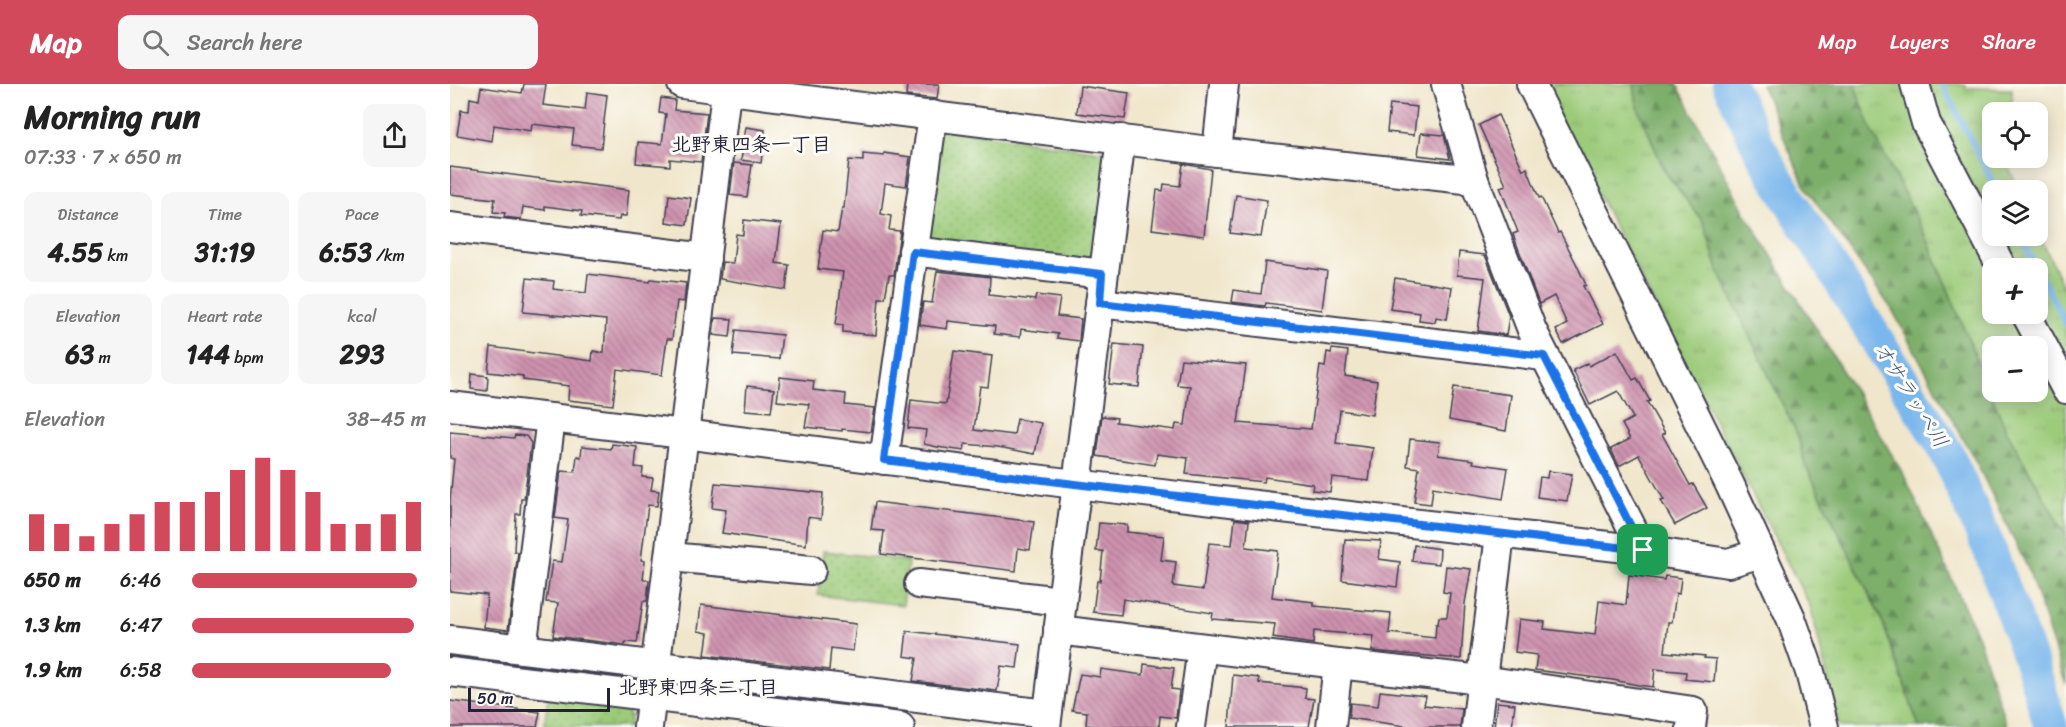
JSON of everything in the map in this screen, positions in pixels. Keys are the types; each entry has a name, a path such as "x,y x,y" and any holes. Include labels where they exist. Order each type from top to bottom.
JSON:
{"street":[{"path":"682,84 727,87 1217,152 1474,180"},
{"path":"1217,152 1224,84"},
{"path":"1446,84 1474,180 1532,330 1643,550"},
{"path":"1531,84 1730,485 1791,618 1810,672 1824,727"},
{"path":"1915,84 1926,123 1997,258"},
{"path":"648,727 727,87"},
{"path":"884,460 933,115"},
{"path":"450,640 1047,720 1075,484 1121,139"},
{"path":"450,227 706,258"},
{"path":"913,252 1102,274"},
{"path":"1100,303 1544,356"},
{"path":"2031,324 2066,389"},
{"path":"450,406 1075,484 1643,550 1728,563 1761,553"},
{"path":"522,650 550,418"},
{"path":"1476,727 1500,535"},
{"path":"670,557 811,570"},
{"path":"919,584 1061,601"},
{"path":"1058,630 1482,680 1693,711 1691,727"},
{"path":"1191,727 1202,648"},
{"path":"1331,727 1338,664"},
{"path":"450,672 900,727"}],"green space":[{"path":"1541,84 1634,84 1637,105 1664,170 1704,223 1718,270 1798,436 1805,464 1882,621 1919,727 1839,727 1811,608"},
{"path":"1634,84 1677,84 1745,213 1906,479 1978,637 2007,727 1919,727 1882,620 1805,464 1798,436 1718,270 1704,223 1664,170 1637,105"},
{"path":"1761,84 1854,84 1872,131 1925,234 1982,372 1982,402 1994,402 2006,430 2066,536 2066,685 2029,571 1976,462 1891,308 1804,185"},
{"path":"1854,84 1965,84 1966,88 2012,89 2012,102 1982,102 1982,168 2010,168 2014,180 1982,180 1982,246 2044,246 2066,293 2066,536 2006,430 1994,402 2048,402 2048,336 1982,336 1982,372 1925,234 1872,131"},
{"path":"938,128 1112,153 1095,267 921,242"},
{"path":"823,551 908,561 903,605 818,595"},
{"path":"548,697 624,706 630,717 629,727 544,727"}],"building":[{"path":"524,84 546,84 543,105 585,110 587,92 607,95 601,148 572,145 574,129 532,124 531,131 494,125 492,141 457,135 461,110 469,111 470,98 479,100 481,87 522,93"},
{"path":"907,84 939,84 937,99 906,96"},
{"path":"1080,86 1129,93 1125,119 1077,113"},
{"path":"661,98 675,100 674,110 707,113 701,162 670,159 670,166 636,163 638,142 662,144 666,114 659,113"},
{"path":"1390,104 1417,107 1414,135 1387,132"},
{"path":"1498,115 1523,170 1527,168 1539,198 1541,197 1558,233 1560,232 1576,263 1586,285 1583,286 1603,324 1563,344 1556,330 1567,324 1554,296 1539,304 1513,234 1518,232 1500,187 1506,185 1479,125"},
{"path":"746,127 765,130 761,163 741,160"},
{"path":"1421,133 1444,135 1450,159 1418,155"},
{"path":"884,153 910,157 906,186 885,183 881,214 891,216 889,230 900,231 894,275 889,275 885,298 879,298 876,335 843,332 843,325 836,324 843,272 818,269 823,230 838,232 842,208 844,208 849,160 863,161 863,154 884,156"},
{"path":"734,163 752,165 747,197 730,195"},
{"path":"1183,164 1211,169 1204,236 1152,229 1157,190 1163,191 1164,184 1180,186"},
{"path":"450,167 629,190 626,216 620,216 619,220 581,216 582,211 545,206 545,210 523,207 521,219 504,217 505,213 493,212 495,199 450,194"},
{"path":"669,195 691,198 687,225 666,222"},
{"path":"1236,195 1267,200 1261,237 1230,233"},
{"path":"744,220 781,224 776,263 789,265 786,290 720,279 722,262 733,263 736,234 743,235"},
{"path":"1459,252 1485,255 1509,316 1506,335 1478,331 1485,278 1457,275"},
{"path":"1265,262 1327,271 1322,310 1266,303 1265,306 1232,302 1234,290 1261,294"},
{"path":"937,271 990,277 989,295 1035,300 1036,295 1060,298 1057,316 1081,319 1079,341 1057,338 1058,334 1021,329 1020,337 994,334 995,326 948,321 947,329 920,325 923,302 932,303"},
{"path":"588,274 650,282 651,279 686,283 684,302 677,301 672,339 667,339 662,375 617,369 613,405 568,400 569,386 523,380 523,376 488,372 491,347 592,361 593,351 604,353 606,320 523,312 527,278 554,281 553,289 586,293"},
{"path":"1395,278 1452,287 1447,319 1436,317 1435,322 1419,320 1420,313 1390,309"},
{"path":"715,318 732,319 730,337 713,335"},
{"path":"736,330 782,335 779,359 733,355"},
{"path":"1114,344 1143,347 1139,387 1109,384"},
{"path":"1332,349 1348,351 1345,376 1377,381 1372,415 1340,410 1336,443 1373,448 1369,481 1332,477 1330,492 1312,490 1313,484 1265,477 1264,482 1186,474 1188,458 1157,454 1155,465 1097,456 1102,416 1117,418 1116,422 1175,430 1176,424 1185,425 1190,386 1177,385 1181,359 1246,365 1238,423 1311,429 1320,366 1325,367 1327,352 1331,353"},
{"path":"954,351 992,356 988,387 980,386 974,430 1014,435 1017,419 1041,423 1035,454 965,444 964,451 937,447 924,444 926,430 908,428 911,400 946,404"},
{"path":"1617,351 1633,380 1637,378 1650,401 1647,402 1665,433 1662,434 1690,485 1693,484 1707,508 1675,525 1639,455 1619,466 1611,449 1630,439 1622,424 1633,418 1618,391 1590,405 1573,370 1588,363 1589,366"},
{"path":"472,374 488,376 487,391 471,389"},
{"path":"780,377 814,381 813,390 846,394 845,405 875,408 871,432 805,427 809,404 777,401"},
{"path":"747,386 774,389 771,412 745,410"},
{"path":"1454,387 1511,395 1506,431 1449,420"},
{"path":"450,432 514,438 515,435 526,436 531,443 524,499 521,499 520,514 516,514 514,551 518,552 508,630 484,627 487,595 450,591 450,500 454,459 450,458"},
{"path":"1410,439 1440,442 1438,455 1508,468 1503,499 1433,487 1431,504 1414,502 1419,468 1407,466"},
{"path":"612,444 637,447 635,467 643,468 642,477 653,478 651,490 659,491 657,506 648,505 641,560 645,561 643,579 649,580 647,601 643,601 637,643 626,642 625,645 553,636 558,603 546,602 552,561 562,562 568,520 555,518 561,471 575,472 577,456 581,457 582,446 611,449"},
{"path":"1548,471 1572,474 1567,501 1537,497 1540,477 1547,478"},
{"path":"715,483 823,493 821,519 808,517 806,545 722,533 726,510 712,508"},
{"path":"875,502 1034,522 1030,550 1018,548 1016,571 881,554 884,531 871,530"},
{"path":"1235,519 1249,521 1246,547 1278,551 1272,597 1314,602 1314,606 1391,613 1389,633 1435,638 1439,617 1447,617 1450,593 1443,592 1446,566 1471,569 1465,603 1461,659 1372,651 1374,636 1314,631 1313,644 1273,638 1275,624 1212,619 1213,613 1123,599 1121,615 1093,612 1097,581 1100,581 1103,551 1096,551 1099,523 1127,525 1127,532 1164,536 1161,560 1176,562 1173,586 1203,590 1209,543 1232,545"},
{"path":"1345,539 1381,541 1379,559 1400,562 1397,587 1342,580"},
{"path":"1414,545 1440,549 1439,564 1412,561"},
{"path":"1629,575 1664,580 1665,576 1681,578 1679,594 1676,593 1672,622 1668,622 1665,652 1716,659 1714,682 1685,679 1686,672 1655,669 1653,687 1535,670 1537,655 1515,652 1519,619 1545,622 1544,629 1595,635 1599,601 1626,605"},
{"path":"701,605 856,624 853,651 831,648 829,670 705,655 708,633 698,631"},
{"path":"907,631 1020,644 1017,668 1001,666 997,691 913,681 917,658 904,656"},
{"path":"1144,664 1174,668 1171,689 1179,690 1176,718 1160,716 1159,727 1100,727 1086,725 1087,712 1072,710 1080,674 1100,677 1101,669 1143,675"},
{"path":"1233,675 1259,678 1259,683 1306,688 1305,698 1314,699 1309,727 1229,727"},
{"path":"1380,691 1426,696 1424,705 1462,709 1460,727 1412,727 1349,718 1350,703 1378,706"},
{"path":"450,701 540,712 537,727 450,727"},
{"path":"1497,702 1515,704 1512,727 1494,727"}],"waterway":[{"name":"オサラッペ川","path":"1729,84 1760,149 1784,191 1945,449 1989,548 2034,671 2051,727"},
{"path":"1942,84 1992,180"},
{"path":"2025,246 2066,324"}],"district":[{"name":"北野東四条一丁目","path":"751,144"},
{"name":"北野東四条二丁目","path":"698,687"}],"route":[{"path":"913,252 1102,274 1100,303 1544,356 1643,550 1500,535 884,460 913,252"}]}
